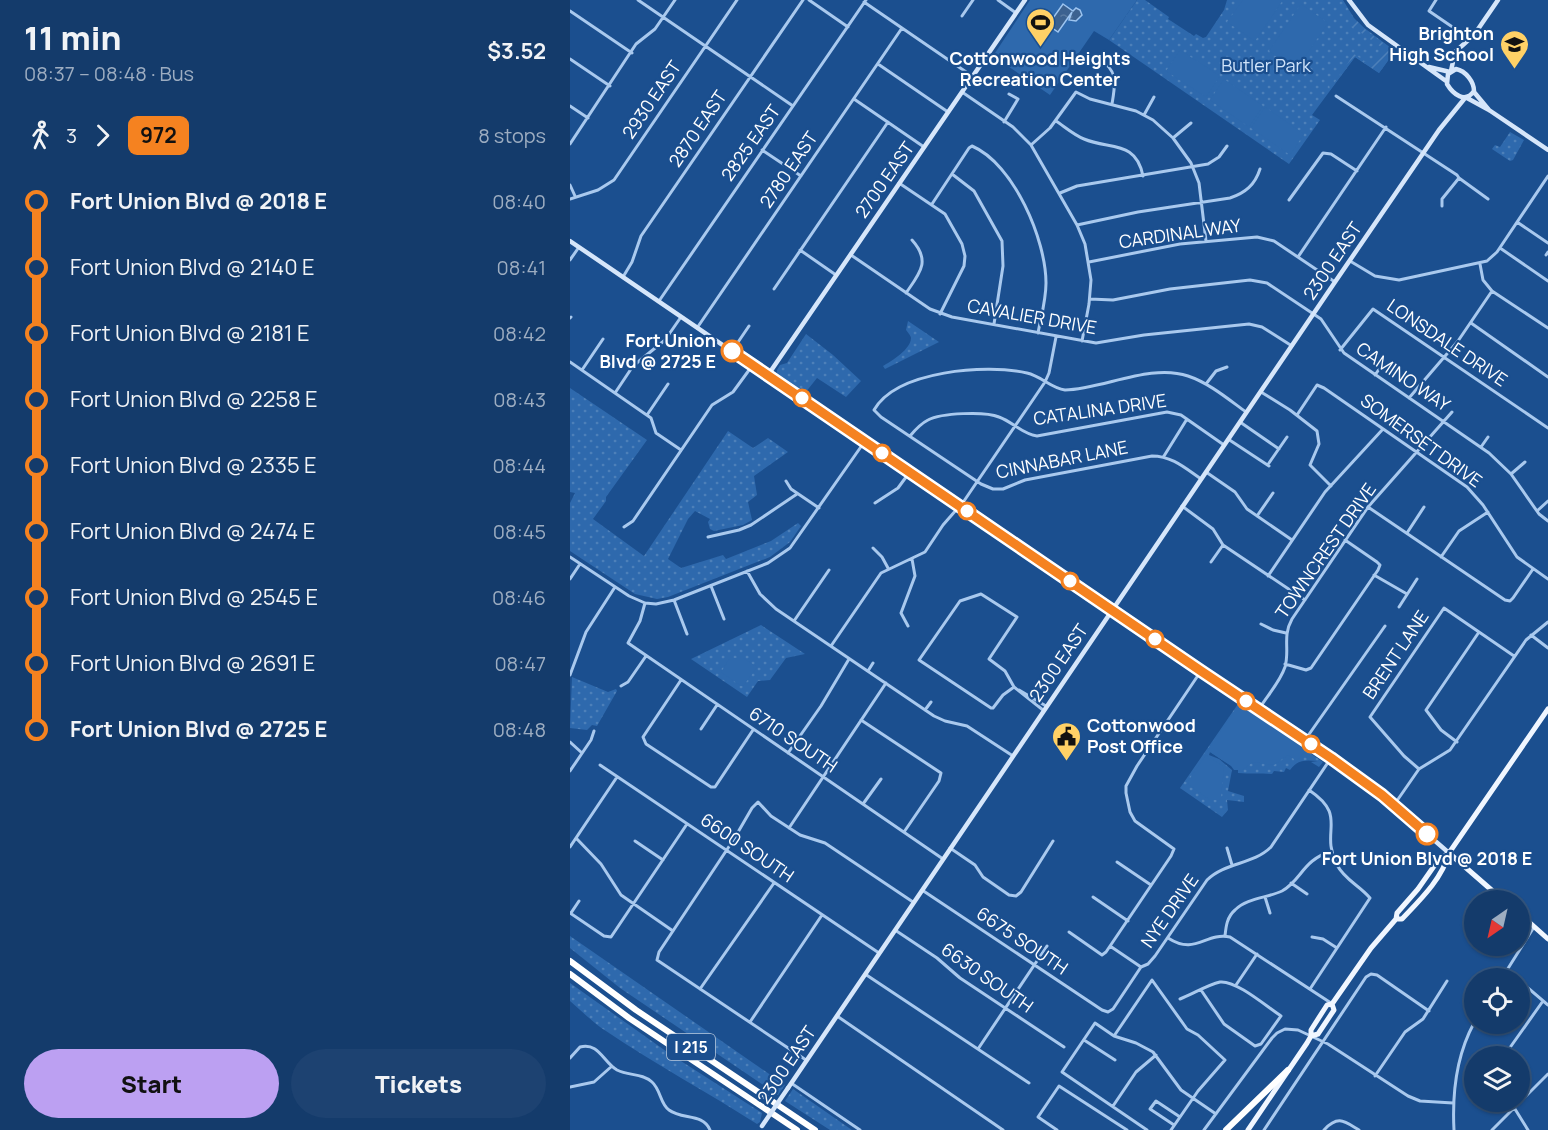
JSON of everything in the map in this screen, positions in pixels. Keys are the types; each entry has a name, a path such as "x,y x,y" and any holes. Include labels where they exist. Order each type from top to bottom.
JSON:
{"highway":[{"name":"I 215","path":"570,961 636,1010 815,1130"},
{"name":"I 215","path":"570,974 629,1018 797,1130"},
{"path":"1226,1130 1288,1070"}],"main road":[{"path":"1396,919 1402,919 1446,866 1449,853 1548,709"},
{"path":"1449,853 1492,890"},
{"path":"1248,1130 1311,1036 1311,1030 1327,1005 1332,1004 1371,948 1396,919 1397,913 1418,889 1439,859 1449,853"},
{"path":"1530,924 1548,939"}],"street":[{"path":"638,0 793,106"},
{"path":"570,144 634,47 651,33 675,0"},
{"name":"2930 EAST","path":"570,199 598,190 614,180 737,0"},
{"name":"2870 EAST","path":"622,277 632,262 641,236 803,0"},
{"path":"809,0 848,27"},
{"path":"962,16 973,0"},
{"path":"998,0 1016,13"},
{"name":"2700 EAST","path":"768,375 1025,0"},
{"path":"1349,0 1368,25 1429,67 1446,81 1454,93 1490,110 1548,150"},
{"path":"1436,0 1429,11 1470,39"},
{"path":"1446,81 1457,49 1470,39 1498,0"},
{"path":"865,1 972,76"},
{"name":"2825 EAST","path":"659,302 865,1"},
{"path":"570,12 632,53"},
{"name":"2780 EAST","path":"697,328 902,28"},
{"path":"570,59 610,86"},
{"path":"1452,59 1468,76 1474,91 1490,110"},
{"path":"1099,60 1108,65 1115,78 1112,104"},
{"path":"878,64 948,112"},
{"path":"1429,67 1441,71 1459,69"},
{"path":"1466,98 1474,91"},
{"path":"962,92 1018,131 1031,145 1077,225 1089,262 1090,299 1082,341"},
{"path":"1031,145 1056,121 1076,92 1090,99 1112,104 1144,116 1173,138 1193,167 1199,183 1206,242"},
{"path":"1454,93 1456,106"},
{"path":"1005,122 1018,99 1009,94"},
{"path":"1336,96 1424,152 1488,199"},
{"path":"1144,116 1154,97"},
{"name":"2300 EAST","path":"761,1128 1313,314 1456,106 1466,98"},
{"path":"854,99 924,147"},
{"path":"570,106 588,118"},
{"path":"1056,121 1085,140 1131,152 1138,160 1143,176"},
{"path":"774,289 888,122"},
{"path":"1173,138 1191,123"},
{"path":"1298,257 1386,128"},
{"path":"932,204 972,146 994,160 1004,171 1029,214 1038,237 1046,280 1038,333"},
{"path":"1060,193 1077,186 1208,164 1215,160 1227,146"},
{"path":"762,150 801,176"},
{"path":"1289,200 1321,154 1328,153 1357,171"},
{"path":"1077,225 1138,212 1230,198 1241,194 1252,184 1260,169"},
{"path":"952,174 974,191 1002,241 1003,266 994,325"},
{"path":"1350,261 1379,277 1399,280 1480,264 1491,259 1500,248 1548,176"},
{"path":"1442,206 1442,199 1459,178"},
{"path":"899,183 932,204 949,219 962,244 965,256 963,269 940,314"},
{"path":"570,184 575,196"},
{"path":"1517,222 1548,243"},
{"name":"CARDINAL WAY","path":"1089,262 1175,245 1255,237 1266,238 1335,282"},
{"path":"906,293 919,274 923,262 921,252 912,240"},
{"path":"570,241 1331,758 1394,805 1449,853"},
{"path":"570,260 579,247"},
{"path":"1500,248 1548,281"},
{"path":"800,250 836,275"},
{"name":"CAVALIER DRIVE","path":"850,254 940,314 1096,343 1138,335 1250,324 1262,327 1292,346"},
{"path":"1480,264 1484,280 1492,291 1548,328"},
{"name":"CAMINO WAY","path":"1090,299 1113,300 1170,289 1256,280 1271,285 1321,319 1340,350 1481,447 1511,474 1537,512 1548,521"},
{"path":"1409,398 1470,323 1492,291"},
{"name":"LONSDALE DRIVE","path":"1340,350 1373,309 1548,428"},
{"path":"615,393 633,366 668,337 681,317"},
{"path":"1470,323 1548,376"},
{"path":"732,351 749,326"},
{"path":"831,646 878,576 888,568 925,552 943,525 960,506 1045,382 1056,337"},
{"path":"582,370 603,339"},
{"path":"570,362 647,415 653,420 656,433 681,450"},
{"path":"624,527 633,521 712,405 733,392 752,365"},
{"path":"1375,375 1382,365"},
{"path":"1206,384 1216,371 1227,366"},
{"name":"CINNABAR LANE","path":"1045,382 1034,375 1023,372 978,370 951,372 904,385 886,397 874,410 988,488 999,489 1032,479 1152,456 1164,456"},
{"path":"1045,382 1070,390 1170,372 1187,375 1206,384 1246,412"},
{"path":"647,415 668,384"},
{"name":"SOMERSET DRIVE","path":"1297,415 1317,386 1383,429 1467,487 1488,512 1512,551 1548,579"},
{"path":"1261,392 1317,431 1319,444 1310,465 1331,486"},
{"name":"CATALINA DRIVE","path":"910,436 922,423 939,417 992,415 1004,419 1028,434 1041,435 1160,412 1177,414 1188,419 1224,445"},
{"name":"TOWNCREST DRIVE","path":"1258,709 1281,676 1285,664 1286,633 1292,619 1368,507 1452,412"},
{"path":"1188,419 1164,456 1201,479"},
{"path":"1240,422 1279,449"},
{"path":"1268,576 1331,486 1383,429"},
{"path":"1228,439 1269,465 1287,437"},
{"path":"1481,447 1488,437"},
{"path":"570,557 629,596 645,603 674,600 747,572 768,563 790,548 864,441"},
{"path":"1511,474 1525,462"},
{"path":"875,503 898,489 909,472"},
{"path":"1206,472 1235,492 1247,509 1292,540"},
{"path":"786,481 797,494 819,508"},
{"path":"1257,516 1273,493"},
{"path":"708,537 751,525 797,494"},
{"path":"1537,512 1548,501"},
{"path":"1182,506 1213,529 1223,544 1305,600"},
{"path":"1368,507 1505,600 1510,601 1533,569"},
{"path":"1407,533 1425,507"},
{"path":"1441,557 1463,527 1488,512"},
{"path":"1285,664 1309,670 1380,565 1345,540"},
{"path":"1211,562 1223,544"},
{"path":"873,548 882,556 888,568"},
{"path":"908,626 901,613 915,576 912,559"},
{"path":"570,579 580,564"},
{"path":"794,621 829,570"},
{"path":"747,572 764,599 794,621 925,710 945,721 967,726 1013,756"},
{"path":"1374,575 1407,594"},
{"path":"1399,607 1417,579"},
{"path":"711,586 724,619"},
{"path":"570,675 586,632 615,587"},
{"path":"1014,687 1003,694 991,708 919,660 960,600 981,594 1017,617 989,659 1005,670 1014,687 1045,708"},
{"path":"674,600 687,634"},
{"name":"6710 SOUTH","path":"645,603 628,643 943,858"},
{"name":"BRENT LANE","path":"1419,769 1404,756 1370,717 1443,608 1479,632"},
{"path":"1394,805 1419,769 1427,762 1446,754 1457,742 1514,656 1530,635 1548,622"},
{"path":"1261,624 1286,633"},
{"path":"1305,740 1385,626"},
{"path":"1457,742 1441,730 1426,710 1479,632 1514,656"},
{"path":"1530,635 1548,648"},
{"path":"621,686 628,682 646,656"},
{"path":"788,753 849,658"},
{"path":"868,671 873,663"},
{"path":"1069,932 1102,955 1128,921 1174,849 1140,826 1132,817 1126,786 1201,671"},
{"path":"681,680 643,737 643,741 708,786 715,787 753,730"},
{"path":"789,828 886,683"},
{"path":"925,710 931,702"},
{"path":"701,729 717,705"},
{"path":"861,720 940,773 939,781 904,832"},
{"path":"570,771 591,740 594,731"},
{"path":"570,742 582,753"},
{"name":"NYE DRIVE","path":"1108,1012 1113,1009 1141,967 1152,961 1207,880 1218,870 1256,857 1268,850 1331,758"},
{"name":"6600 SOUTH","path":"600,765 879,954"},
{"path":"570,847 617,777"},
{"path":"863,804 881,779"},
{"path":"1309,790 1326,802 1330,809 1332,851 1342,873 1370,898 1310,989"},
{"path":"806,1060 657,960 659,952 727,851 745,818 758,802 767,812 789,828 805,838 825,843 914,902"},
{"path":"579,901 570,913 604,936 611,937 687,824"},
{"path":"576,838 601,864 621,895 673,931"},
{"path":"635,841 663,860"},
{"path":"950,848 975,865 983,877 1010,895 1016,896 1038,867 1053,841"},
{"path":"1227,848 1232,865"},
{"path":"1225,936 1228,920 1236,909 1246,903 1284,890 1311,860 1332,851"},
{"path":"1117,862 1151,885"},
{"path":"700,989 774,883"},
{"path":"1291,883 1306,894"},
{"name":"6675 SOUTH","path":"922,890 1108,1012"},
{"path":"1093,897 1128,921"},
{"path":"1265,897 1270,913"},
{"path":"750,1022 822,915"},
{"path":"1508,968 1534,927"},
{"name":"6630 SOUTH","path":"895,930 1064,1047"},
{"path":"1168,938 1181,944 1194,945 1225,936 1239,941 1332,1004"},
{"path":"1312,937 1323,939 1337,948"},
{"path":"978,1049 1047,946"},
{"path":"1110,946 1141,967"},
{"path":"1236,986 1257,954"},
{"path":"865,974 1029,1083"},
{"path":"1264,1130 1366,977 1371,974 1377,975 1429,1011"},
{"path":"1114,1036 1152,980 1187,1029 1198,1035 1225,1060 1192,1098 1171,1130"},
{"path":"1375,1076 1405,1032 1423,1019 1447,981"},
{"path":"1180,999 1219,982 1227,982 1281,1016 1257,1046 1224,1024 1201,990"},
{"path":"1530,990 1548,1005"},
{"path":"1511,1046 1543,1001"},
{"path":"837,1016 1003,1130"},
{"path":"1147,1130 1062,1072 1095,1023 1114,1036 1136,1043 1156,1055 1177,1086 1216,1114"},
{"path":"1204,1130 1276,1033 1285,1029 1294,1029 1323,1042 1396,1090 1420,1101 1453,1103"},
{"path":"1454,1130 1453,1103 1457,1067 1468,1034"},
{"path":"1084,1039 1115,1060"},
{"path":"570,1058 580,1047 590,1046 599,1051 612,1066 620,1071 648,1079 657,1087 668,1110 702,1120 710,1130"},
{"path":"1112,1106 1136,1072 1156,1055"},
{"path":"570,1087 594,1082 612,1066"},
{"path":"1530,1092 1548,1074"},
{"path":"790,1085 860,1130"},
{"path":"1057,1130 1038,1117 1059,1086 1127,1130"},
{"path":"1174,1125 1150,1109 1156,1101 1180,1117"},
{"path":"1492,1130 1510,1112"},
{"path":"1517,1112 1528,1130"},
{"path":"1324,1130 1340,1120 1359,1130"}],"green space":[{"name":"Cottonwood Heights Recreation Center","path":"1030,0 1137,0 1109,40 1094,31 1050,95 993,56"},
{"name":"Butler Park","path":"1137,0 1145,0 1169,17 1168,19 1194,36 1196,34 1203,38 1206,37 1224,10 1227,0 1343,0 1354,18 1363,27 1395,51 1379,73 1355,57 1312,115 1320,120 1289,164 1109,40"},
{"path":"1243,0 1283,0 1255,41 1227,22"},
{"path":"1301,4 1328,23 1296,70 1269,51"},
{"path":"1357,21 1369,33 1395,51 1379,73 1355,57 1330,90 1329,84 1333,85 1354,54 1374,64 1384,49 1350,25"},
{"path":"1180,50 1220,76 1206,97 1166,71"},
{"path":"1224,79 1263,106 1249,127 1210,100"},
{"path":"1265,107 1304,134 1290,155 1251,128"},
{"path":"1510,132 1524,140 1513,160 1510,161 1492,149 1495,145 1500,147"},
{"path":"908,321 939,342 885,369 883,366 900,354 910,342 911,337 906,330"},
{"path":"806,334 861,381 846,397 817,378 805,393 777,373 780,365 787,363"},
{"path":"570,388 647,440 593,519 644,556 728,431 753,448 768,438 788,452 754,476 757,495 748,502 752,520 743,525 714,531 710,529 708,522 710,519 695,511 688,519 668,559 681,568 723,555 726,559 771,541 798,523 801,526 790,542 770,557 668,597 657,599 635,594 570,551 570,503 575,493 570,492"},
{"path":"761,625 805,654 786,658 770,680 758,681 747,697 691,659"},
{"path":"730,658 743,658 757,667 744,685 741,686 721,672"},
{"path":"572,677 608,692 616,689 617,691 597,726 592,725 587,730 570,728"},
{"path":"1238,704 1323,762 1319,767 1311,762 1318,761 1302,761 1290,770 1286,768 1284,772 1274,771 1272,774 1238,773 1238,770 1210,752 1209,755 1219,759 1232,770 1228,791 1244,796 1244,802 1227,800 1228,810 1222,817 1180,788"},
{"path":"1239,704 1306,750 1294,764 1294,759 1288,755 1274,765 1253,762 1242,770 1234,770 1207,750"},
{"path":"1206,755 1224,767 1219,800 1210,800 1189,785 1188,781"},
{"path":"570,936 785,1085 778,1095 620,988 570,948"},
{"path":"570,983 670,1054 762,1113 760,1122 757,1124 601,1028 570,1001"},
{"path":"793,1089 852,1130 830,1130 785,1101"}],"water":[{"path":"1063,4 1073,11 1076,8 1080,10 1082,15 1076,21 1069,20 1072,12 1058,32 1048,25"}],"bus line":[{"name":"972","path":"732,351 1352,772 1427,834"}],"place":[{"name":"Cottonwood Heights Recreation Center","path":"1040,48"},
{"name":"Brighton High School","path":"1515,70"},
{"name":"Fort Union Blvd @ 2725 E","path":"732,351"},
{"name":"Cottonwood Post Office","path":"1066,762"},
{"name":"Fort Union Blvd @ 2018 E","path":"1427,834"}]}
